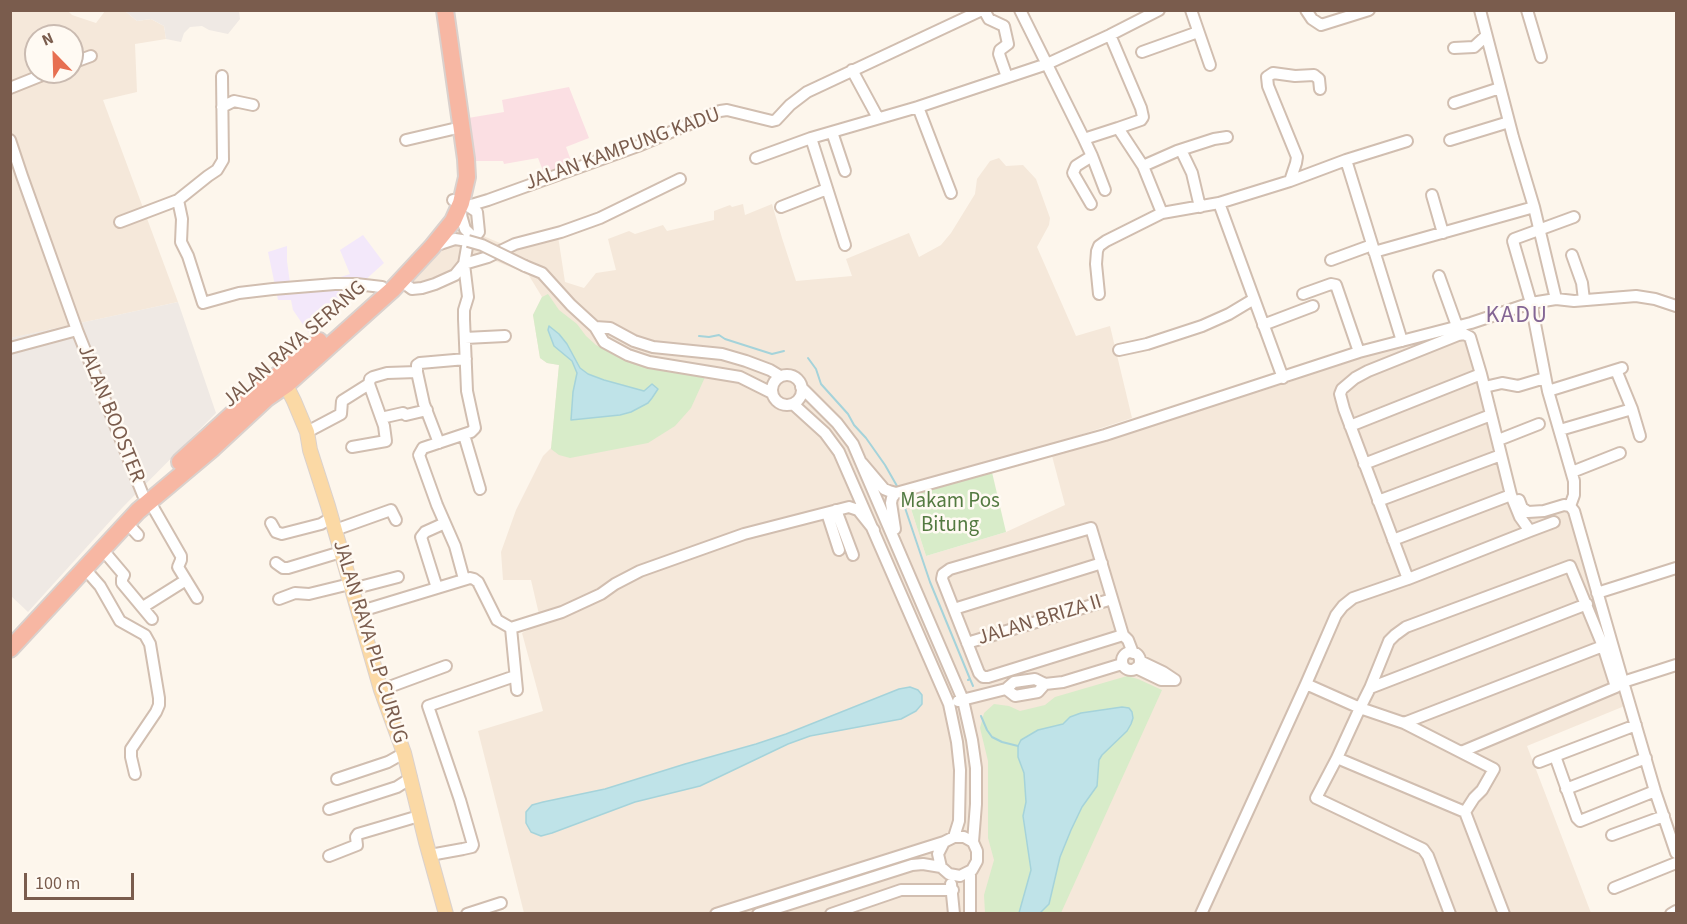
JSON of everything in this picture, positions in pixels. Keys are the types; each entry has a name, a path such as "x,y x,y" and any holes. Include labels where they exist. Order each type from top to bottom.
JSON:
{"highway":[{"name":"JALAN RAYA SERANG","path":"434,10 458,161 456,187 460,204"},
{"name":"JALAN RAYA SERANG","path":"10,638 58,590 145,492 260,389 282,380 401,281 453,221 460,204 466,177 465,146 445,10"},
{"name":"JALAN RAYA SERANG","path":"282,380 382,287 435,231 447,214 460,204"},
{"name":"JALAN RAYA SERANG","path":"10,649 102,549 132,529 145,492"}],"main road":[{"name":"JALAN RAYA PLP CURUG","path":"282,380 307,432 310,450 381,690 404,753 446,914"}],"street":[{"path":"983,10 989,19 1004,26 1008,44 1000,50 999,54 1007,77"},
{"name":"JALAN KAMPUNG KADU","path":"460,204 638,146 720,111 727,110 769,120 778,118 807,92 983,10"},
{"path":"1020,10 1084,139 1105,190"},
{"path":"756,158 811,138 918,107 1047,64 1110,35 1141,15 1159,10"},
{"path":"1191,10 1210,64"},
{"path":"1306,10 1321,26 1369,10"},
{"path":"1527,10 1541,57"},
{"path":"1482,11 1486,36 1540,229 1556,299"},
{"path":"1142,52 1198,32"},
{"path":"1084,139 1141,120 1143,117 1110,35"},
{"path":"1454,48 1474,47 1486,36"},
{"path":"84,59 91,56"},
{"path":"852,70 878,118"},
{"path":"1290,181 1297,156 1268,86 1267,77 1273,73 1295,76 1314,75 1319,79 1320,89"},
{"path":"120,222 178,200 222,164 224,144 222,76"},
{"path":"10,88 24,82"},
{"path":"1454,103 1500,88"},
{"path":"222,107 234,101 253,105"},
{"path":"918,107 951,193"},
{"path":"1450,140 1509,122"},
{"path":"1118,128 1143,166 1162,213"},
{"path":"406,140 453,129"},
{"path":"832,132 845,171"},
{"path":"1143,166 1181,150 1227,137"},
{"path":"811,138 845,245"},
{"path":"10,140 14,165 22,176 77,330"},
{"path":"1099,294 1096,264 1097,250 1100,246 1162,213 1220,203 1407,141"},
{"path":"1181,150 1192,173 1200,207"},
{"path":"1091,204 1074,177 1073,170 1092,156"},
{"path":"1346,160 1402,340"},
{"path":"10,180 22,176"},
{"path":"401,281 412,289 429,286 454,275 464,264 488,257 515,244 561,232 600,218 680,179"},
{"path":"781,207 827,189"},
{"path":"1432,195 1443,233"},
{"path":"178,200 182,219 181,242 204,303 239,293 273,289 335,284 382,287"},
{"path":"1220,203 1283,378"},
{"path":"460,204 465,229 470,238 542,273 595,327 604,342 628,355 649,362 740,377 772,393"},
{"path":"460,204 477,212 479,232 467,248 464,264 468,297 464,310 467,391 475,428 464,435 423,448 419,455 455,546 464,579"},
{"path":"1331,260 1443,233 1534,207"},
{"path":"1570,506 1575,488 1572,472 1548,391 1531,303 1513,241 1574,217"},
{"path":"432,247 445,241 470,238"},
{"path":"1572,255 1582,283 1584,300"},
{"path":"1439,276 1457,327"},
{"path":"1303,294 1331,284 1336,285 1359,352"},
{"path":"862,463 884,489 896,492 1106,435 1359,352 1457,327 1531,303 1556,299 1574,302 1636,296 1677,306"},
{"path":"1119,350 1147,344 1202,326 1254,299"},
{"path":"1263,325 1313,306"},
{"path":"1471,323 1501,439 1522,508 1532,512 1570,506"},
{"path":"595,327 610,328 634,341 653,347 722,354 770,370 780,376 791,376 798,380 801,387 837,423 853,444 963,700 976,768 973,842 977,851 977,861 970,872 970,914"},
{"name":"JALAN BOOSTER","path":"10,348 77,330 145,492 181,556 182,560 178,567 197,598"},
{"path":"1408,579 1342,403 1342,389 1347,383 1368,371 1458,335 1464,334 1470,337 1511,495 1520,517 1530,531"},
{"path":"465,338 505,336"},
{"path":"439,443 427,410 417,365 466,360"},
{"path":"1548,391 1619,369 1640,436"},
{"path":"352,447 386,441 369,384 371,378 387,373 417,372"},
{"path":"1350,426 1481,374"},
{"path":"780,376 772,385 775,400 782,404 793,404 825,433 839,452 949,704 960,770 958,821 954,837"},
{"path":"1489,386 1502,383 1518,386 1545,378"},
{"path":"307,432 341,414 342,400 369,384"},
{"path":"793,404 799,398 801,387"},
{"path":"1560,430 1632,409"},
{"path":"381,418 427,410"},
{"path":"1364,464 1491,415"},
{"path":"1501,439 1539,424"},
{"path":"464,435 480,489"},
{"path":"1572,472 1620,453"},
{"path":"1378,501 1501,454"},
{"path":"832,511 847,502 850,492 847,468"},
{"path":"896,492 891,503 899,548"},
{"path":"1394,540 1511,495"},
{"path":"1570,506 1574,511 1655,791 1677,853"},
{"path":"358,612 470,578 476,580 494,615 502,624 511,628 562,612 601,594 640,571 744,534 849,507 858,510 874,530"},
{"path":"271,523 276,532 282,534 391,510 396,519"},
{"path":"832,511 839,550"},
{"path":"832,511 853,555"},
{"path":"1201,914 1336,615 1343,606 1353,598 1554,522"},
{"path":"437,588 421,537 425,532 444,523"},
{"path":"949,704 1006,689 1014,682 1035,679 1045,684 1063,682 1131,660 1121,643 1123,635 1091,528 950,569 942,579 979,673 983,677 1123,635"},
{"path":"102,549 124,575 122,583 152,619"},
{"path":"276,563 283,568 288,568 341,552"},
{"path":"954,609 1102,564"},
{"path":"1450,914 1428,856 1423,849 1316,798 1370,688 1389,642 1395,635 1406,627 1567,566 1572,568 1604,646 1616,687 1461,752"},
{"path":"1597,593 1677,568"},
{"path":"85,569 100,586 120,621 145,635 150,644 159,705 131,749 130,757 135,774"},
{"path":"279,599 295,593 309,594 398,577"},
{"path":"143,607 186,580"},
{"name":"JALAN BRIZA II","path":"967,643 1112,599"},
{"path":"1370,688 1587,604"},
{"path":"511,628 517,690"},
{"path":"1404,723 1604,646"},
{"path":"1623,682 1677,665"},
{"path":"381,690 446,666"},
{"path":"430,855 473,845 428,706 515,676"},
{"path":"1306,684 1360,708 1404,723 1494,769 1465,812"},
{"path":"1539,762 1636,725"},
{"path":"337,779 388,762 404,753"},
{"path":"1555,756 1577,818 1580,820 1655,791"},
{"path":"1337,758 1465,812 1504,914"},
{"path":"1566,789 1646,758"},
{"path":"329,810 397,787 411,778"},
{"path":"329,856 356,846 358,834 419,816"},
{"path":"1612,835 1664,816"},
{"path":"716,914 954,837 964,837 973,842"},
{"path":"944,842 938,854 953,891 954,914"},
{"path":"1614,888 1677,863"},
{"path":"758,914 912,865 923,864 960,876 970,872"},
{"path":"833,877 837,889"},
{"path":"831,914 901,890 953,891"},
{"path":"467,914 501,903"},
{"path":"1671,914 1677,911"}],"shaded area":[{"path":"10,11 68,11 72,15 96,23 105,11 125,11 137,21 151,19 164,26 166,39 135,44 137,92 103,100 178,302 11,338"},
{"path":"125,11 239,11 240,19 228,34 202,26 190,27 184,33 181,42 166,39 164,26 151,19 137,21"},
{"path":"569,87 589,138 566,147 573,166 545,176 538,158 504,164 503,161 473,161 468,118 504,112 502,100"},
{"path":"999,158 1006,166 1023,165 1036,179 1050,218 1049,225 1037,247 1076,336 1110,326 1132,418 1049,445 904,484 926,556 1006,532 1065,505 1052,456 1290,382 1347,360 1470,329 1513,496 1524,518 1566,508 1572,511 1627,705 1527,746 1591,913 524,913 478,731 543,711 522,633 541,623 531,580 503,580 501,552 516,510 543,456 551,448 559,365 547,363 540,358 533,315 542,297 528,274 493,260 418,287 410,280 442,247 467,211 474,214 476,233 512,248 558,236 565,282 584,288 596,273 616,270 608,239 629,231 635,234 663,225 667,231 714,220 714,211 730,205 732,207 743,204 745,215 772,204 796,281 852,276 846,259 909,233 919,257 941,245 975,194 977,179 990,161"},
{"path":"363,235 384,263 308,332 293,310 291,300 278,300 268,252 287,246 290,283 319,284 350,274 340,250"},
{"path":"178,302 216,413 122,508 28,612 11,596 10,338"}],"green space":[{"path":"548,294 559,310 577,324 586,336 612,354 663,370 706,375 691,408 675,426 648,443 570,458 559,455 551,449 559,365 547,363 540,358 533,315 542,297"},
{"name":"Makam Pos Bitung","path":"991,468 1006,532 926,556 906,493"},
{"path":"1127,676 1162,690 1061,913 985,913 984,895 994,860 988,838 988,761 980,728 984,713 994,704 1009,706 1020,711 1045,705 1055,697"}],"water":[{"path":"549,326 559,334 580,368 588,374 644,391 652,384 658,389 648,403 631,412 571,420 577,373 572,361 554,346 548,330"},
{"path":"910,687 918,690 922,695 922,704 916,711 901,719 810,736 788,744 700,786 635,802 552,833 541,836 531,832 526,823 526,812 532,805 605,789 756,744 899,689"},
{"path":"1129,708 1132,712 1131,724 1099,760 1097,786 1082,807 1060,857 1049,904 1040,913 1019,913 1031,870 1023,816 1026,802 1024,773 1018,757 1018,746 1021,740 1038,730 1063,724 1070,717 1081,713"}],"waterway":[{"path":"699,336 719,335 772,354 784,351"},
{"path":"808,358 816,369 821,384 866,438 897,486"},
{"path":"901,496 930,582 970,679"},
{"path":"968,680 970,679 973,686"},
{"path":"981,716 992,737 1018,746"}],"district":[{"name":"KADU","path":"1517,317"}]}
